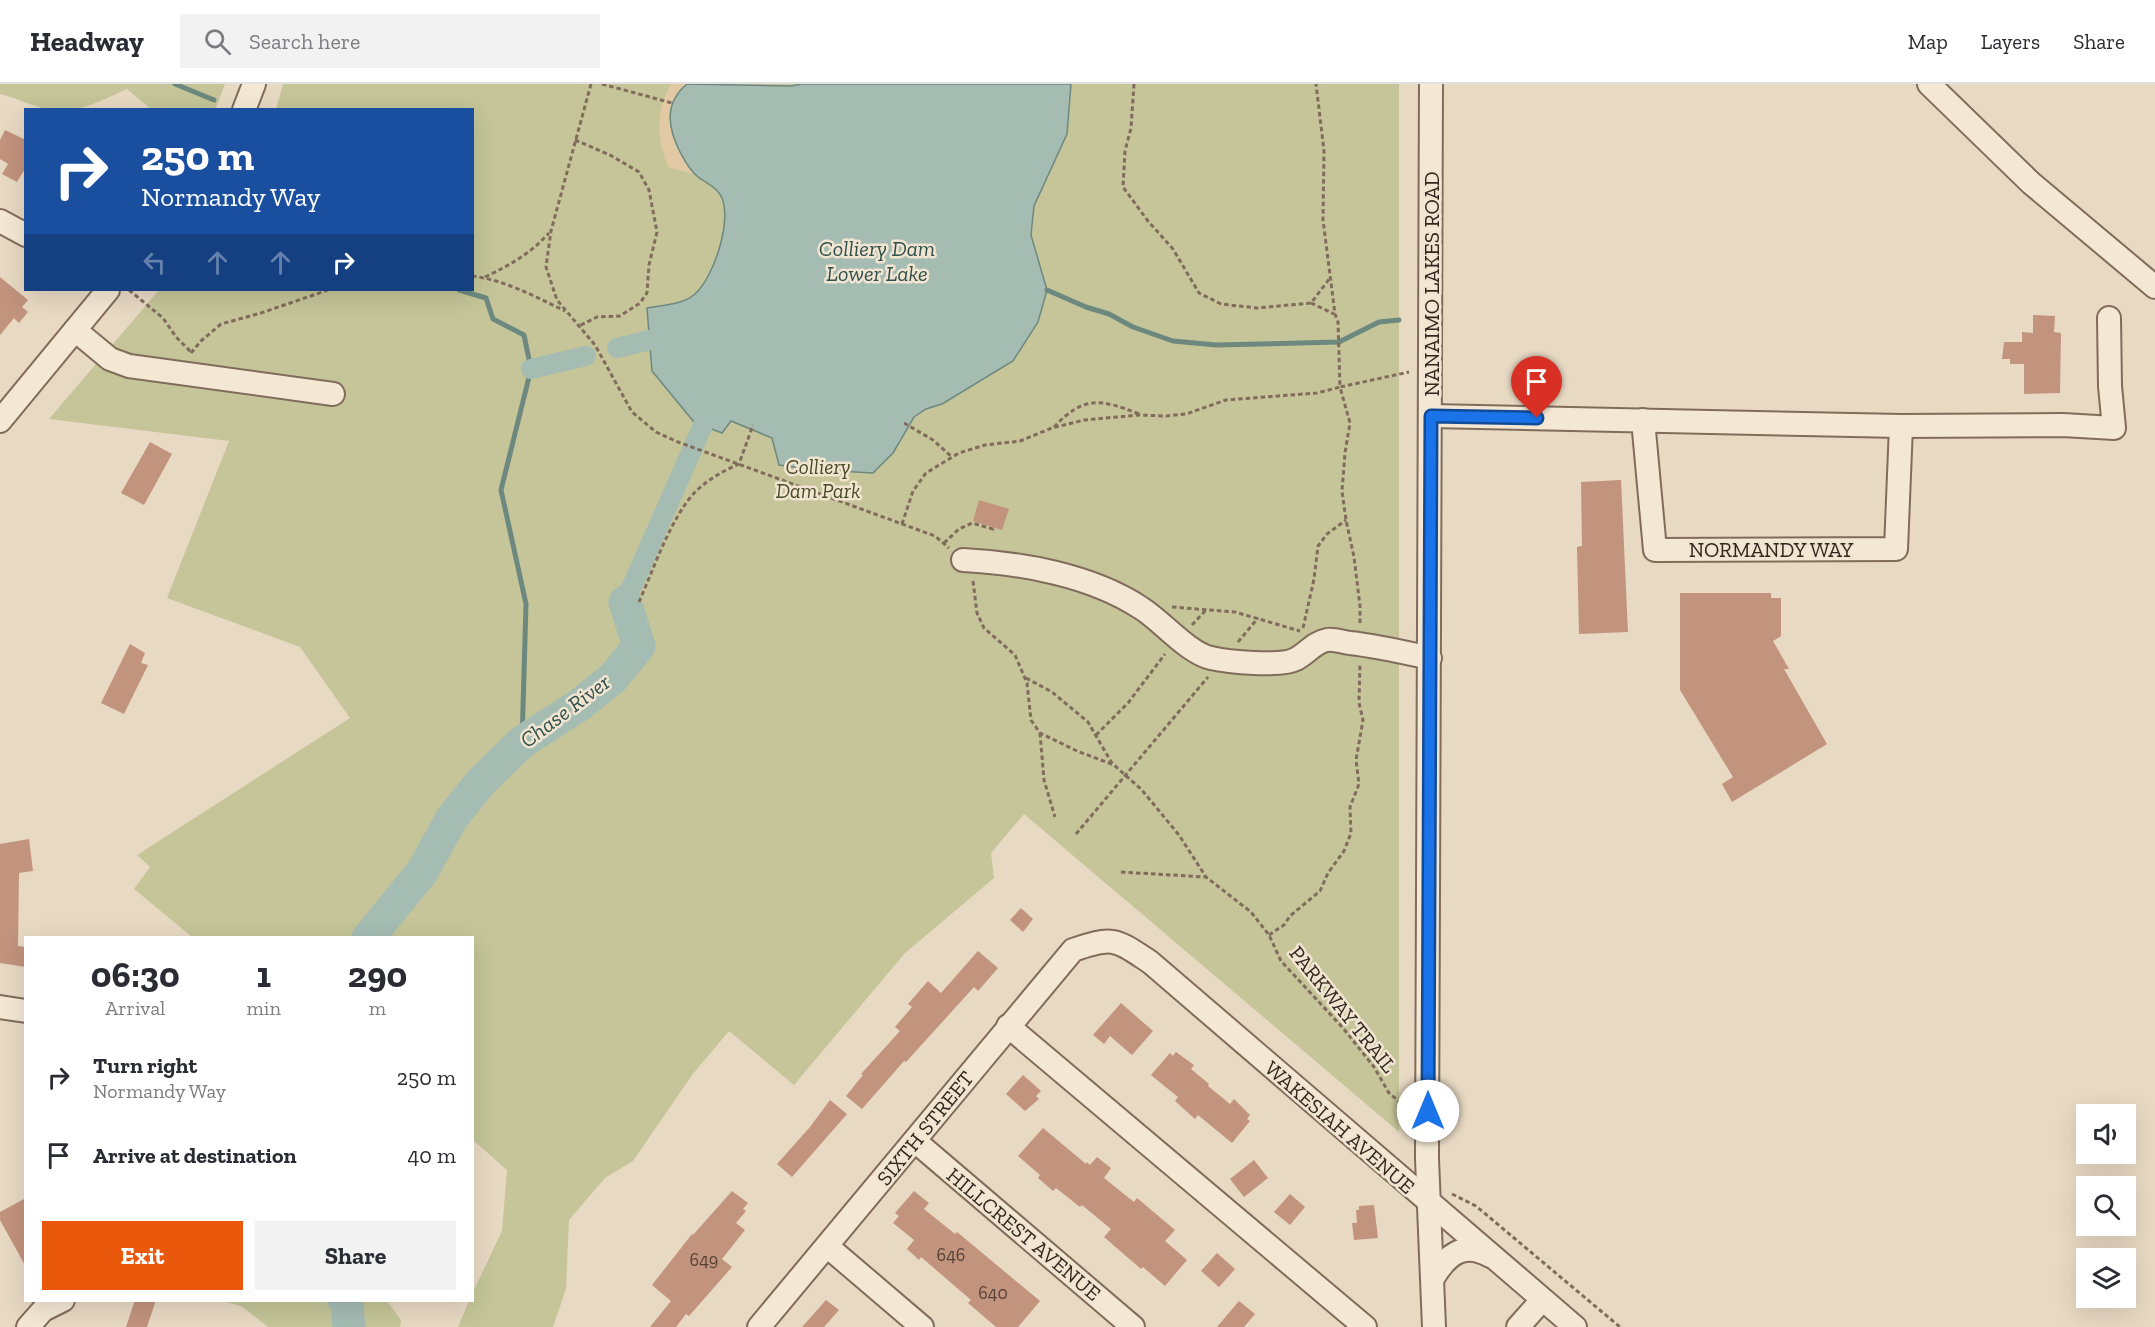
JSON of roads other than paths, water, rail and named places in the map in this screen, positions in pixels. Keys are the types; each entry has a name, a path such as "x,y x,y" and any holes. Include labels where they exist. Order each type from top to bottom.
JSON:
{"street":[{"path":"245,108 254,84"},
{"name":"NANAIMO LAKES ROAD","path":"1431,84 1428,1177 1434,1327"},
{"path":"1929,84 2031,183 2155,287"},
{"path":"0,222 24,234"},
{"path":"0,421 75,330 101,292"},
{"path":"1431,416 2114,428 2110,386 2109,318"},
{"path":"75,330 110,358 129,366 333,394"},
{"name":"NORMANDY WAY","path":"1643,420 1655,550 1896,549 1901,426"},
{"path":"963,560 1006,562 1087,582 1144,610 1191,649 1209,658 1274,663 1295,660 1313,646 1328,640 1382,646 1430,658"},
{"name":"SIXTH STREET","path":"759,1327 1073,950 1099,941"},
{"name":"WAKESIAH AVENUE","path":"1099,941 1120,943 1150,962 1575,1327"},
{"path":"0,1007 24,1011"},
{"path":"1008,1026 1365,1327"},
{"name":"HILLCREST AVENUE","path":"915,1141 1133,1327"},
{"path":"827,1246 922,1327"},
{"path":"1433,1278 1446,1260 1458,1252 1476,1250 1492,1257"},
{"path":"1518,1327 1542,1300"},
{"path":"28,1327 43,1310 59,1302"}],"water":[{"name":"Colliery Dam Lower Lake","path":"687,84 791,86 802,84 1071,84 1067,134 1034,206 1031,235 1047,290 1038,322 1013,361 942,404 926,409 914,417 893,453 873,473 821,470 821,465 809,464 808,469 779,465 772,438 731,421 722,433 694,422 652,371 647,308 678,302 695,294 709,275 715,262 725,219 721,196 690,169 673,135 671,108 679,92"}],"waterway":[{"path":"175,84 214,100"},
{"path":"1047,290 1109,314 1133,327 1173,341 1216,345 1339,342 1379,322 1399,320"},
{"path":"462,291 486,298 493,319 524,335 531,369 501,490 526,604 522,742"},
{"path":"617,348 650,340"},
{"path":"531,369 586,356"},
{"name":"Chase River","path":"625,602 703,425"},
{"name":"Chase River","path":"370,936 422,872 452,818 481,782 522,742 578,706 613,678 639,646 625,602"},
{"name":"Chase River","path":"345,1302 349,1327"}],"park label":[{"name":"Colliery Dam Park","path":"818,478"}]}
